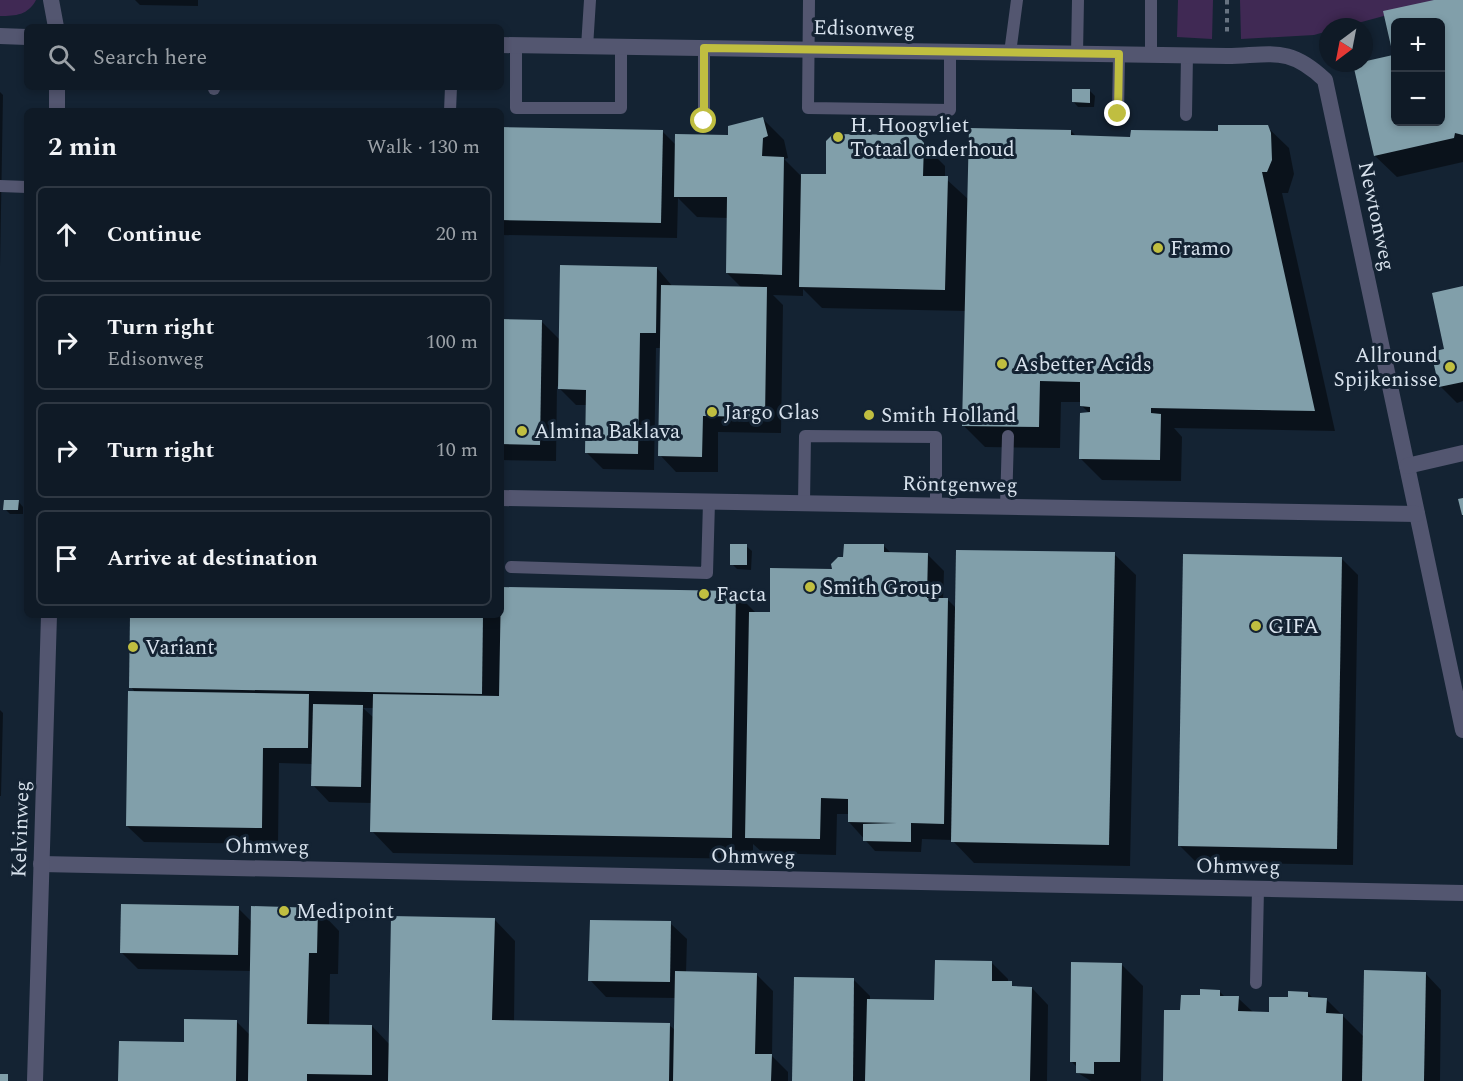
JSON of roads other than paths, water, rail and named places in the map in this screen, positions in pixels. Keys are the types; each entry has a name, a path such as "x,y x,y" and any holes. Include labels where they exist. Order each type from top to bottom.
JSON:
{"street":[{"path":"51,0 55,24"},
{"path":"0,36 24,37"},
{"name":"Edisonweg","path":"509,46 1227,56"},
{"name":"Newtonweg","path":"1227,56 1288,54 1308,64 1325,80 1463,730"},
{"path":"57,90 57,108"},
{"path":"1407,466 1463,453"},
{"name":"Röntgenweg","path":"504,498 1417,514"},
{"name":"Kelvinweg","path":"35,1081 50,618"},
{"name":"Ohmweg","path":"41,864 1463,893"}],"lane":[{"path":"587,47 590,0"},
{"path":"809,0 808,108 950,110 951,52"},
{"path":"1010,53 1017,0"},
{"path":"1077,54 1078,0"},
{"path":"1151,55 1152,0"},
{"path":"509,46 516,108 621,108 621,47"},
{"path":"704,48 704,121"},
{"path":"1118,114 1119,54"},
{"path":"1186,115 1187,55"},
{"path":"450,108 451,90"},
{"path":"0,186 24,187"},
{"path":"804,503 805,436 936,437 936,506"},
{"path":"1006,507 1008,436"},
{"path":"511,567 707,573 709,502"},
{"path":"1256,983 1258,889"}],"place":[{"name":"H. Hoogvliet Totaal onderhoud","path":"838,137"},
{"name":"Framo","path":"1158,248"},
{"name":"Asbetter Acids","path":"1002,364"},
{"name":"Allround Spijkenisse","path":"1450,367"},
{"name":"Jargo Glas","path":"712,412"},
{"name":"Smith Holland","path":"869,415"},
{"name":"Almina Baklava","path":"522,431"},
{"name":"Smith Group","path":"810,587"},
{"name":"Facta","path":"704,594"},
{"name":"GIFA","path":"1256,626"},
{"name":"Variant","path":"133,647"},
{"name":"Medipoint","path":"284,911"}]}
